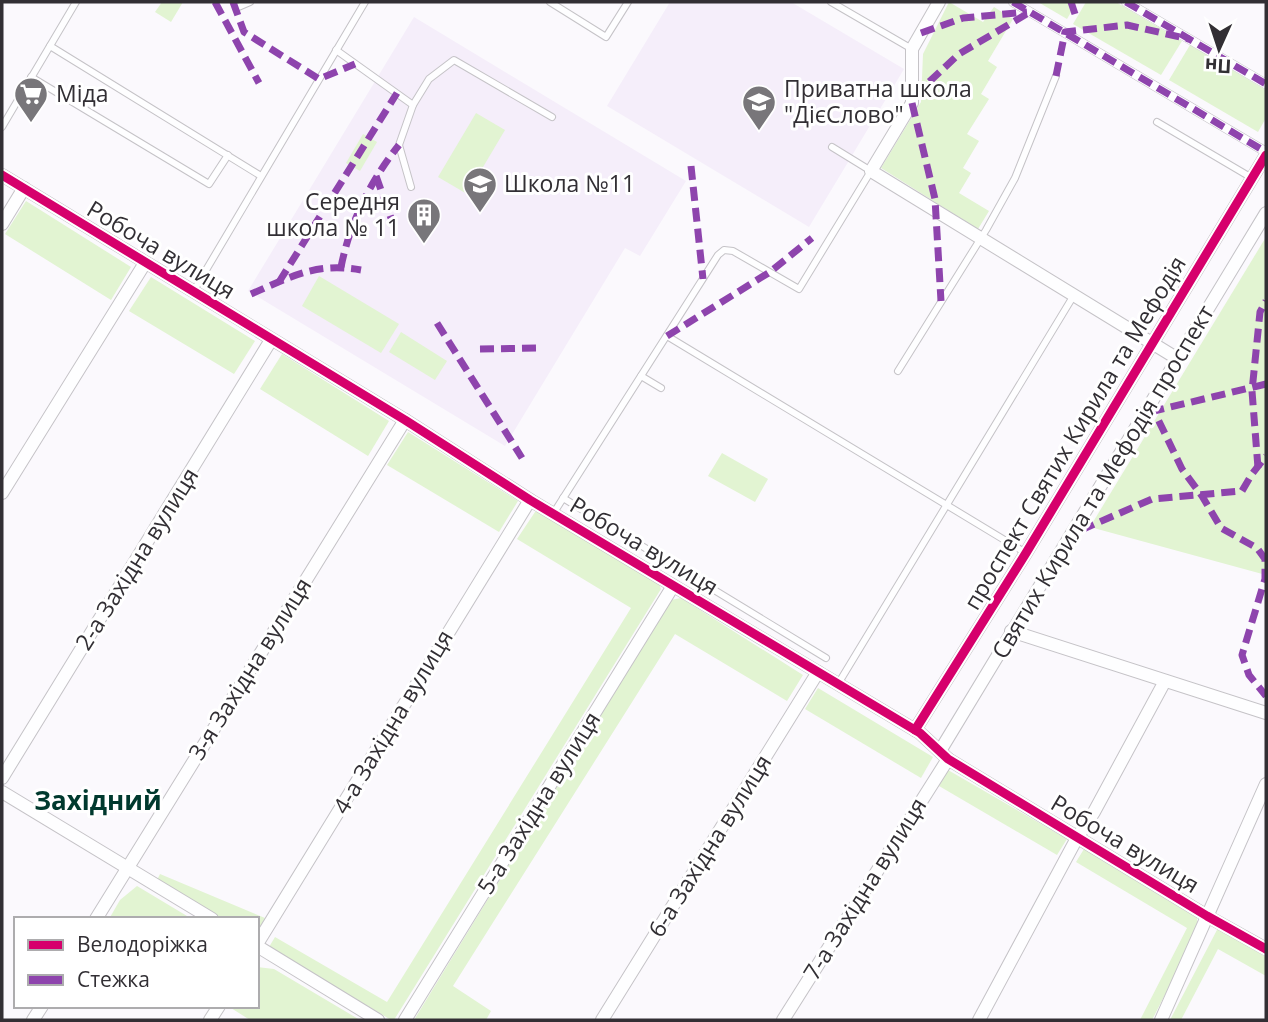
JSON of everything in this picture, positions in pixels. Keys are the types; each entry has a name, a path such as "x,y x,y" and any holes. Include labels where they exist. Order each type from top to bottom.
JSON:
{"street":[{"path":"939,2 912,49 912,103 871,171 1178,359"},
{"path":"1013,2 1266,153"},
{"path":"1126,2 1266,84"},
{"name":"проспект Святих Кирила та Мефодія","path":"915,730 1026,553 1266,153"},
{"name":"Робоча вулиця","path":"2,175 405,420 553,514 915,730 944,755 1077,838 1266,949"},
{"path":"2,224 24,188"},
{"name":"Святих Кирила та Мефодія проспект","path":"944,755 1011,631 1266,213"},
{"path":"2,493 145,263"},
{"name":"2-а Західна вулиця","path":"2,778 271,340"},
{"name":"3-я Західна вулиця","path":"97,917 405,420"},
{"name":"4-а Західна вулиця","path":"259,942 530,500"},
{"name":"5-а Західна вулиця","path":"405,1020 673,586"},
{"path":"1011,631 1266,713"},
{"name":"6-а Західна вулиця","path":"602,1020 818,672"},
{"path":"979,1020 1165,681"},
{"name":"7-а Західна вулиця","path":"783,1020 944,755"},
{"path":"1161,1020 1266,784"},
{"path":"2,792 209,917"},
{"path":"259,946 379,1020"}],"lane":[{"path":"2,127 76,2"},
{"path":"236,8 250,2"},
{"path":"193,292 365,2"},
{"path":"550,2 606,37 628,2"},
{"path":"831,2 912,49"},
{"path":"50,46 261,176"},
{"path":"336,50 412,105"},
{"path":"411,187 399,145 412,105 429,79 454,60 552,117"},
{"path":"898,371 1015,178 1056,76"},
{"path":"31,77 209,184 228,155"},
{"path":"1157,122 1252,178"},
{"path":"553,514 718,255 724,250 733,251 799,289 871,171 831,147"},
{"path":"838,684 1074,295"},
{"path":"667,335 1026,553"},
{"path":"641,376 661,388"},
{"path":"563,498 826,658"}],"shaded area":[{"name":"Приватна школа \"ДієСлово\"","path":"670,2 791,2 904,69 809,227 607,106"},
{"name":"Школа №11","path":"414,17 686,181 640,256 625,248 505,446 248,291"}],"green space":[{"path":"162,2 183,2 171,22 155,12"},
{"path":"949,2 983,22 994,7 1013,19 988,61 997,67 981,94 989,99 967,134 979,141 963,168 971,173 959,193 989,211 978,229 881,168 921,102 923,54"},
{"path":"1038,2 1077,2 1067,19"},
{"path":"1086,2 1116,2 1182,41 1161,75 1073,24"},
{"path":"1190,45 1266,90 1266,118 1258,132 1169,80"},
{"path":"476,113 505,130 467,194 438,177"},
{"path":"363,134 377,142 360,171 346,163"},
{"path":"26,201 131,267 111,300 5,234"},
{"path":"1266,237 1266,575 1090,527"},
{"path":"319,276 399,324 381,353 302,306"},
{"path":"151,277 255,341 234,374 129,311"},
{"path":"401,332 447,361 435,380 389,352"},
{"path":"282,354 389,421 368,456 260,389"},
{"path":"408,432 518,501 499,532 387,465"},
{"path":"722,453 768,479 755,502 708,476"},
{"path":"541,510 658,581 661,589 394,1020 391,1020 269,947 275,937 387,1002 631,608 517,539 535,512"},
{"path":"681,598 803,675 787,701 675,634 453,986 491,1011 486,1020 414,1020 671,600"},
{"path":"818,688 933,757 921,778 805,709"},
{"path":"948,770 1067,839 1057,855 939,786"},
{"path":"1084,849 1197,918 1198,930 1152,1020 1140,1020 1187,928 1076,862"},
{"path":"160,874 265,918 259,929 259,917 220,917 157,880"},
{"path":"137,886 189,917 110,917 120,900"},
{"path":"1218,928 1266,957 1266,976 1218,949 1181,1020 1170,1020"},
{"path":"259,967 274,969 360,1020 250,1020 231,1008 259,1008"}],"marked path":[{"path":"215,2 259,83"},
{"path":"233,2 244,32 319,79 355,64"},
{"path":"1013,2 1266,152"},
{"path":"1071,2 1075,14"},
{"path":"1126,2 1266,84"},
{"path":"921,33 963,18 1027,12"},
{"path":"914,96 959,54 1030,12"},
{"path":"1056,76 1065,32 1127,25 1189,39"},
{"path":"279,282 397,93"},
{"path":"912,103 935,199 941,301"},
{"path":"341,267 363,202 399,145"},
{"path":"691,166 703,279"},
{"path":"376,176 391,218"},
{"path":"667,336 770,272 812,238"},
{"path":"251,294 291,277 317,270 361,270"},
{"path":"1258,468 1252,391 1260,312 1266,301"},
{"path":"437,323 522,458"},
{"path":"480,349 537,348"},
{"path":"1266,384 1154,411 1182,469 1221,528 1257,548 1265,559 1265,579 1242,655 1249,675 1266,696"},
{"path":"1081,530 1152,499 1242,491 1266,456"}],"cycle path":[{"path":"915,730 1026,553 1266,155"},
{"path":"2,175 405,420 530,500 920,733 948,759 1266,949"}],"place":[{"name":"Міда","path":"31,124"},
{"name":"Приватна школа \"ДієСлово\"","path":"759,132"},
{"name":"Школа №11","path":"480,214"},
{"name":"Середня школа № 11","path":"424,245"}],"district":[{"name":"Західний","path":"98,801"}]}
